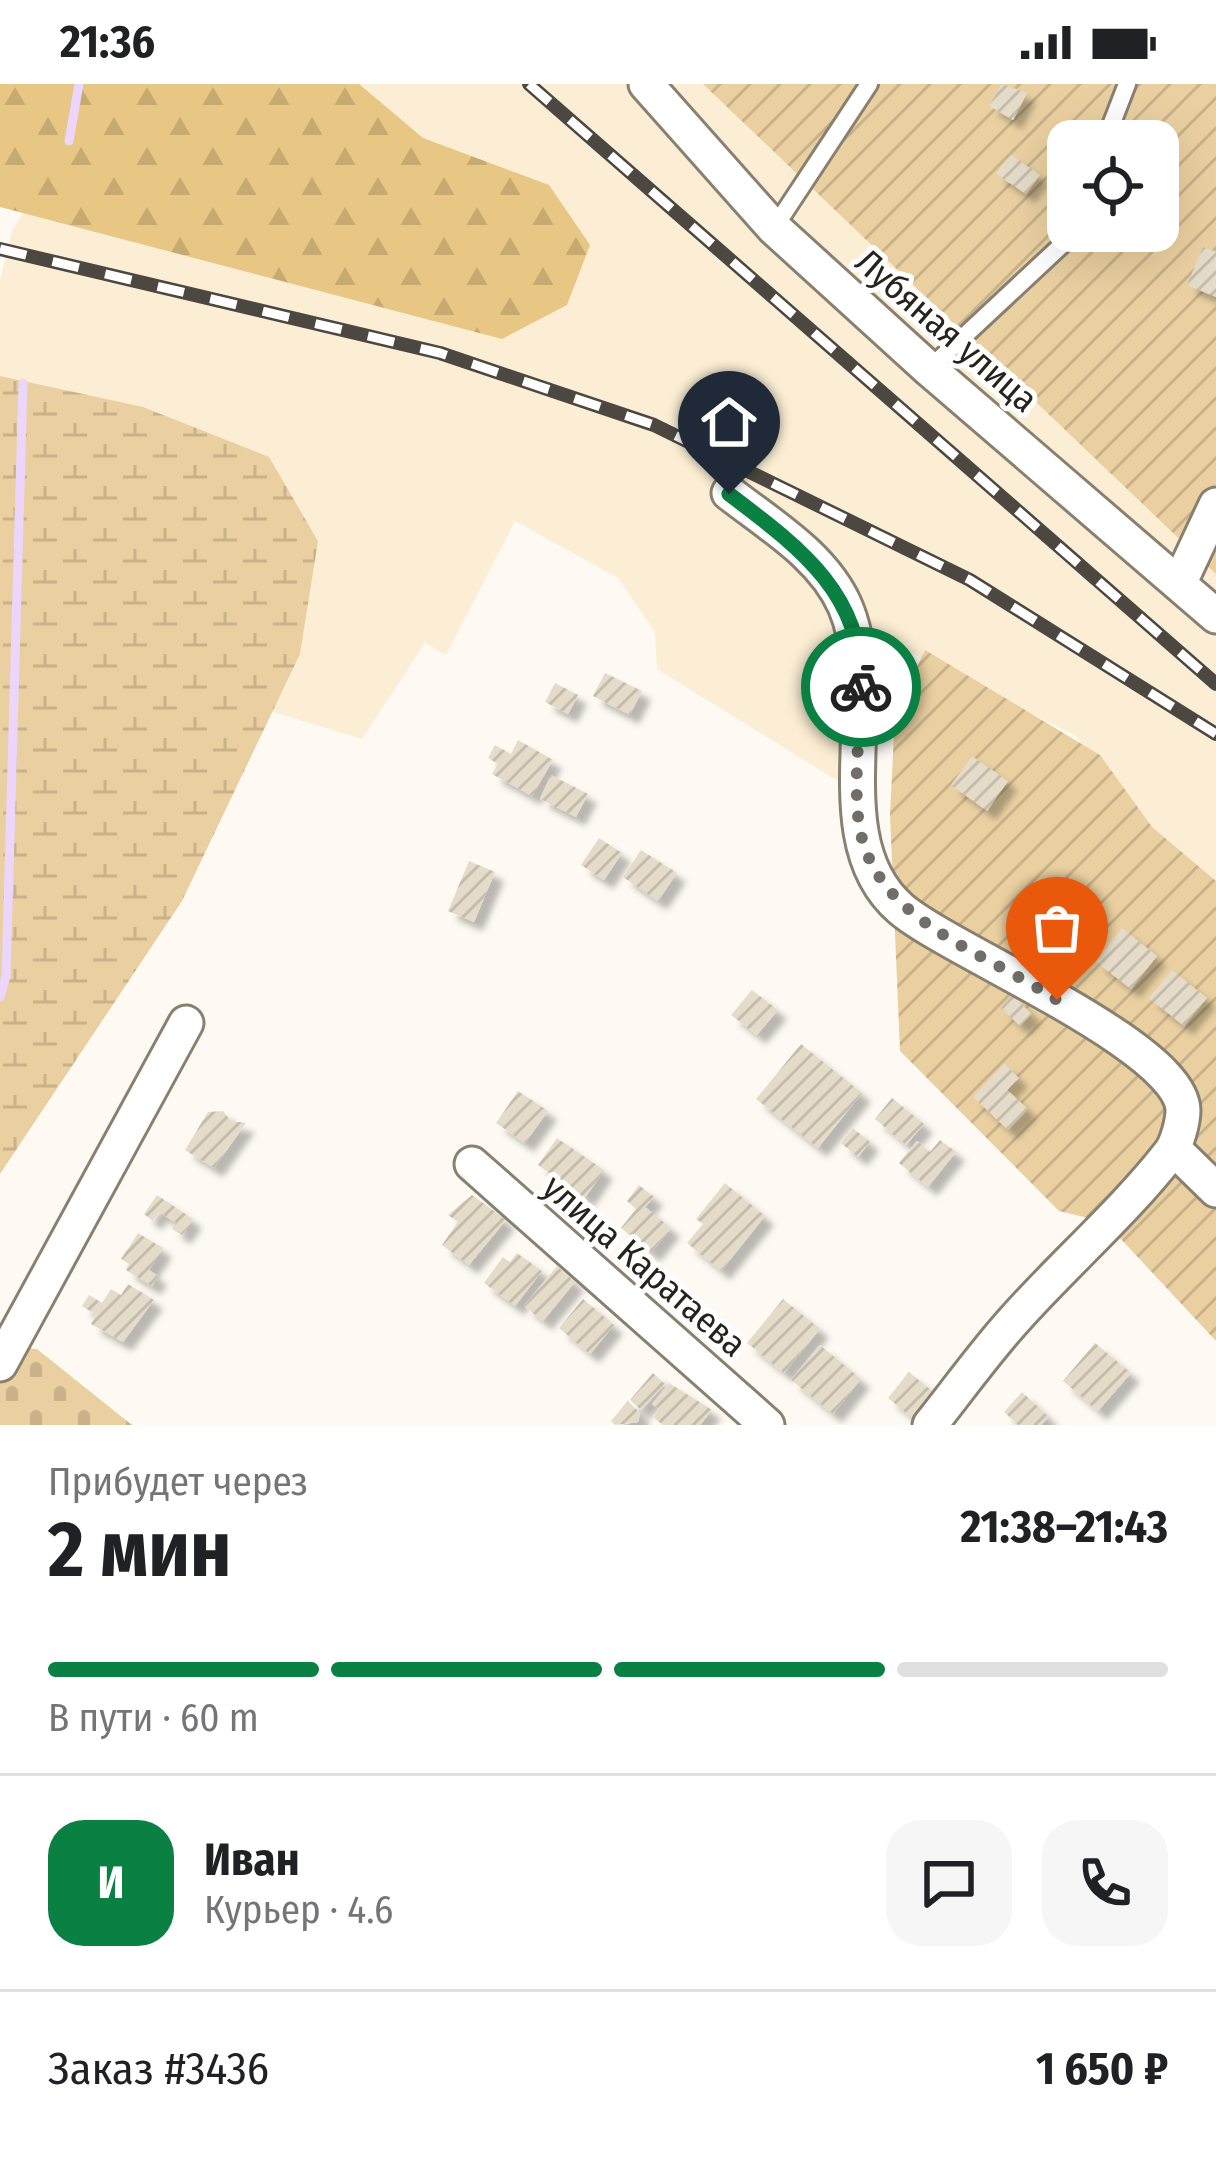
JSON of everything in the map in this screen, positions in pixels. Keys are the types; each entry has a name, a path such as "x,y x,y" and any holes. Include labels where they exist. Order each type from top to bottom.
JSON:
{"street":[{"name":"Лубяная улица","path":"646,84 774,228 929,369 1216,616"},
{"path":"729,494 808,554 844,602 862,658 858,815 869,867 901,908 1019,975 1170,1076 1183,1109 1174,1149 1012,1322 930,1425"},
{"path":"1180,582 1216,505"},
{"path":"0,1364 187,1023"},
{"path":"1174,1149 1216,1190"},
{"name":"улица Каратаева","path":"472,1165 767,1425"}],"lane":[{"path":"774,228 869,84"},
{"path":"1113,120 1127,84"},
{"path":"929,369 1054,252"}],"shaded area":[{"path":"101,84 734,84 1216,541 1216,884 1144,825 1076,736 906,650 874,716 875,804 657,669 655,632 618,578 515,521 446,655 425,643 362,739 0,629 0,281 12,231"}],"green space":[{"path":"0,84 359,84 423,138 549,185 590,245 567,305 502,339 0,207"},
{"path":"703,84 1216,84 1216,574"},
{"path":"0,376 143,407 269,457 318,541 300,654 182,901 0,1174"},
{"path":"925,650 1100,755 1152,827 1216,881 1216,1341 1105,1222 1059,1211 900,1051 890,815 895,713"},
{"path":"0,1346 37,1349 132,1425 0,1425"}],"building":[{"path":"1002,84 1027,93 1013,120 989,106"},
{"path":"1010,154 1040,175 1026,194 996,174"},
{"path":"1203,247 1216,252 1216,297 1187,285"},
{"path":"605,673 642,691 630,715 593,696"},
{"path":"555,683 578,695 568,714 545,702"},
{"path":"518,740 553,760 532,796 492,774 498,764 488,758 495,745 511,754"},
{"path":"972,756 1008,781 987,811 951,785"},
{"path":"551,775 588,794 576,817 540,799"},
{"path":"599,838 622,853 604,880 581,865"},
{"path":"641,850 677,873 658,901 623,877"},
{"path":"469,861 495,872 474,922 448,911"},
{"path":"1122,928 1157,956 1131,989 1096,962"},
{"path":"1172,970 1207,998 1184,1026 1149,998"},
{"path":"752,990 778,1010 757,1035 731,1015"},
{"path":"1012,995 1032,1014 1020,1026 1001,1008"},
{"path":"801,1044 862,1093 818,1148 756,1099"},
{"path":"1004,1064 1019,1078 1007,1090 1028,1109 1008,1130 973,1097"},
{"path":"518,1091 548,1111 525,1143 496,1123"},
{"path":"892,1098 924,1124 906,1145 875,1119"},
{"path":"223,1111 231,1121 246,1123 214,1168 185,1150 208,1112"},
{"path":"853,1128 870,1142 858,1157 841,1143"},
{"path":"557,1138 604,1170 585,1198 538,1165"},
{"path":"940,1140 956,1152 928,1187 899,1163 917,1141 930,1152"},
{"path":"725,1183 765,1216 721,1271 687,1243 703,1224 696,1219"},
{"path":"639,1185 654,1197 645,1207 671,1228 651,1253 621,1228 636,1209 627,1201"},
{"path":"157,1195 193,1219 182,1235 172,1229 176,1223 159,1212 153,1221 144,1214"},
{"path":"472,1195 506,1220 469,1265 442,1245 458,1222 448,1215"},
{"path":"138,1233 163,1248 149,1270 158,1276 152,1286 126,1270 129,1264 121,1259"},
{"path":"517,1253 542,1271 515,1306 484,1283 503,1257 510,1262"},
{"path":"557,1266 575,1282 543,1321 524,1306"},
{"path":"128,1284 154,1300 123,1342 91,1324 96,1315 82,1306 89,1295 102,1303 111,1289 121,1295"},
{"path":"583,1299 614,1325 590,1354 559,1328"},
{"path":"783,1299 820,1329 784,1373 747,1343"},
{"path":"1095,1343 1131,1373 1098,1411 1063,1381"},
{"path":"820,1345 861,1379 833,1414 791,1380"},
{"path":"909,1372 932,1391 911,1417 888,1398"},
{"path":"653,1373 665,1384 641,1410 630,1400"},
{"path":"669,1383 712,1410 700,1425 663,1425 653,1417 659,1409 652,1404"},
{"path":"1022,1392 1049,1417 1041,1425 1018,1425 1004,1412"},
{"path":"628,1401 640,1413 638,1422 615,1425 611,1421"}],"waterway":[{"path":"69,141 79,84"},
{"path":"0,997 6,976 23,383"}],"railway":[{"path":"529,84 1216,684"},
{"path":"0,249 440,353 654,425 970,580 1216,734"}],"way so far":[{"path":"861,687 858,815 869,867 901,908 1057,1000"}],"route":[{"path":"729,494 808,554 844,602 862,658 861,687"}]}
